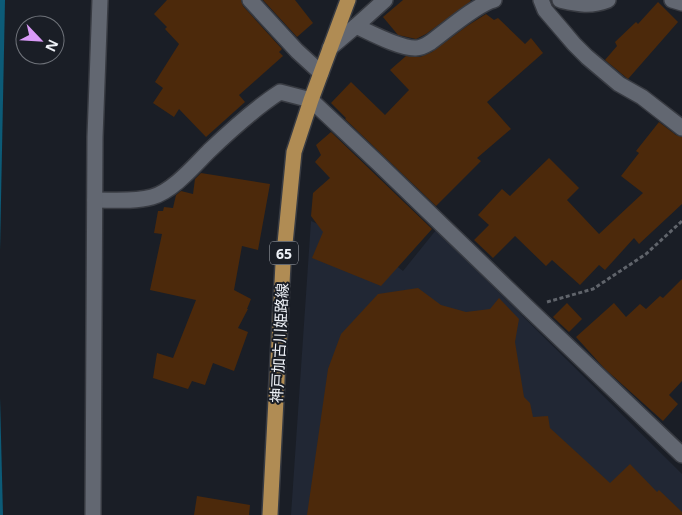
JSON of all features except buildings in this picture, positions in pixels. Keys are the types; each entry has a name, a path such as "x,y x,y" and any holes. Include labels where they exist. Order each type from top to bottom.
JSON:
{"main road":[{"name":"神戸加古川姫路線","path":"270,515 283,264 294,152 348,0"}],"street":[{"path":"93,515 95,138 100,0"},
{"path":"250,0 321,73"},
{"path":"330,48 385,0"},
{"path":"356,26 408,47 417,48 425,46 470,14 494,0"},
{"path":"541,0 545,10 587,57 619,84 642,97 682,128"},
{"path":"560,0 582,5 598,4 608,0"},
{"path":"672,0 682,3"},
{"path":"95,200 140,199 154,196 173,186 215,146 268,100 280,92 311,100 401,184 682,455"}],"path":[{"path":"528,308 593,289 646,254 682,221"}],"shaded area":[{"path":"311,221 372,247 403,271 436,230 682,474 682,515 291,515"}],"water":[{"path":"0,0 5,0 0,250"},
{"path":"0,398 3,515 0,515"}]}
